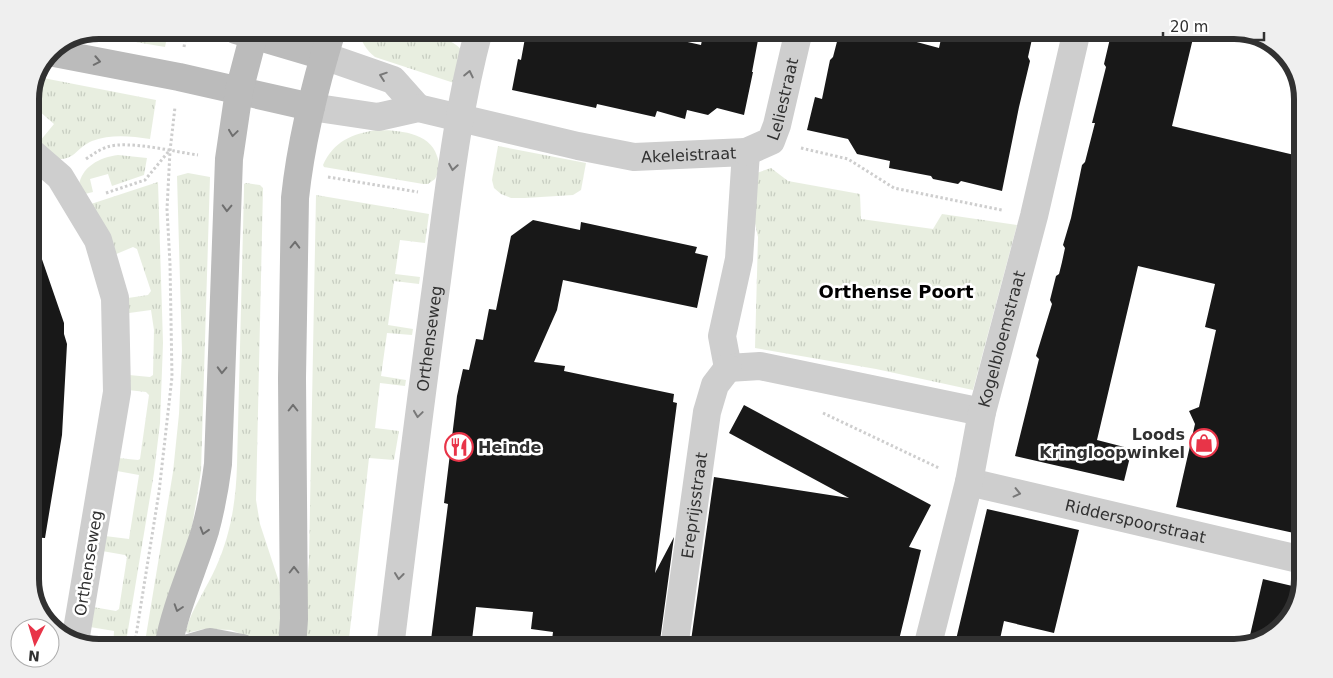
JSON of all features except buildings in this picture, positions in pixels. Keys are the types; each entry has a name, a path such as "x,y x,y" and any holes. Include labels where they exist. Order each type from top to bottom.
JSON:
{"street":[{"path":"170,639 174,620 204,532 213,499 218,464 229,159 247,39"},
{"path":"272,39 393,80 418,108"},
{"path":"293,639 292,378 296,198 298,172 311,106 329,39"},
{"name":"Orthenseweg","path":"391,639 417,422 448,197 460,118 477,39"},
{"name":"Leliestraat","path":"746,152 771,141 777,125 797,39"},
{"name":"Kogelbloemstraat","path":"929,639 969,482 982,412 1034,216 1075,39"},
{"path":"59,54 311,106"},
{"name":"Akeleistraat","path":"311,106 378,117 418,108 578,146 634,157 746,152 739,259 722,336 728,368"},
{"name":"Orthenseweg","path":"39,159 60,177 98,240 116,298 118,392 76,635"},
{"path":"728,368 760,366 982,412"},
{"name":"Ereprijsstraat","path":"675,639 707,412 714,385 728,368"},
{"name":"Ridderspoorstraat","path":"969,482 1294,558"}],"path":[{"path":"135,639 159,492 172,377 167,209 170,151 186,39"},
{"path":"771,141 848,159 894,188 1034,216"},
{"path":"60,177 97,151 109,147 141,147 170,151"},
{"path":"76,204 145,180 170,151"},
{"path":"817,410 969,482"}],"green space":[{"path":"118,39 167,39 165,47"},
{"path":"361,39 446,39 462,51 454,83 375,57 364,45"},
{"path":"43,78 156,100 150,139 121,136 106,137 92,141 67,158 55,159 40,141 54,124 39,111 39,95"},
{"path":"376,130 412,134 427,142 433,148 438,159 439,168 435,179 428,184 423,184 324,167 323,165 327,157 338,144 359,134"},
{"path":"498,146 586,163 581,190 573,195 525,198 511,198 501,194 494,188 492,180"},
{"path":"118,155 147,158 144,175 112,186 108,174 90,179 93,192 85,194 79,186 83,173 87,168 105,158"},
{"path":"771,168 788,181 860,194 861,219 933,229 942,214 1017,225 973,390 876,369 755,348 758,237 745,177"},
{"path":"188,173 210,177 201,471 192,527 159,639 145,639 173,472 179,414 182,351 177,176"},
{"path":"158,182 163,343 160,423 154,473 126,639 114,639 114,631 90,627 93,607 116,611 119,609 127,557 102,551 105,536 129,539 139,475 117,471 118,458 140,459 149,395 146,392 128,390 129,375 150,377 153,375 154,330 151,310 129,313 128,298 148,295 151,291 137,249 133,247 114,255 91,204"},
{"path":"244,184 260,185 263,188 256,500 260,524 282,591 284,639 254,639 231,630 204,629 187,633 186,630 221,555 234,504 237,465"},
{"path":"316,195 429,214 425,243 400,240 395,274 420,277 419,284 394,281 388,325 413,329 412,335 387,333 381,376 406,380 405,386 380,383 375,428 399,431 394,460 369,458 349,639 303,639 309,560"}],"place":[{"name":"Loods Kringloopwinkel","path":"1204,443"},
{"name":"Heinde","path":"459,447"}],"district":[{"name":"Orthense Poort","path":"896,292"}]}
